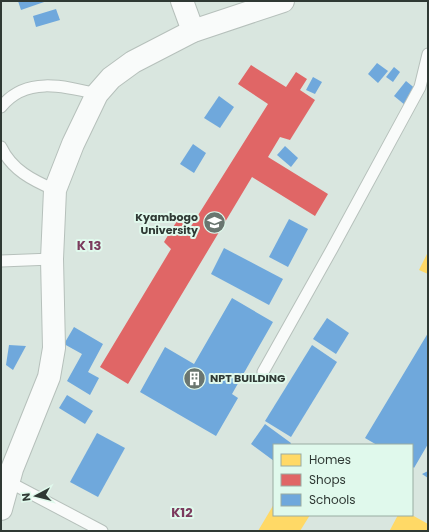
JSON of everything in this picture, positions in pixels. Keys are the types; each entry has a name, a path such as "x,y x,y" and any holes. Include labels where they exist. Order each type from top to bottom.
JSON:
{"street":[{"path":"182,1 193,31"},
{"path":"1,508 14,462 49,377 54,348 52,259 54,190 73,144 97,94 111,78 133,62 193,31 283,1"}],"lane":[{"path":"263,372 420,87 428,54"},
{"path":"1,107 9,98 23,91 45,85 67,87 97,94"},
{"path":"3,154 17,169 39,183 54,190"},
{"path":"1,261 52,259"},
{"path":"9,482 102,531"}],"building: Homes":[{"path":"428,252 428,274 419,270"},
{"path":"273,506 273,516 309,516 300,531 258,531"},
{"path":"397,516 413,516 428,524 428,531 390,530"}],"building: Shops":[{"path":"251,65 286,87 296,72 307,79 300,90 315,100 290,140 280,137 268,157 328,194 315,216 252,177 128,384 100,367 171,249 164,242 173,227 178,220 190,228 268,104 238,84"}],"building: Schools":[{"path":"18,1 47,1 21,10"},
{"path":"56,9 60,20 36,27 33,16"},
{"path":"377,63 388,71 378,83 368,74"},
{"path":"394,67 400,72 393,82 386,77"},
{"path":"313,77 322,82 315,94 306,90"},
{"path":"406,81 417,90 405,105 394,96"},
{"path":"219,96 234,107 220,128 204,118"},
{"path":"193,144 206,153 194,173 180,164"},
{"path":"285,146 298,158 291,167 277,155"},
{"path":"289,219 308,229 288,267 269,257"},
{"path":"224,248 283,279 269,305 211,274"},
{"name":"NPT BUILDING","path":"232,298 273,322 232,394 238,398 216,436 140,392 165,347 194,364"},
{"path":"327,318 349,333 336,354 313,339"},
{"path":"74,327 103,344 88,372 99,378 90,395 67,381 82,354 64,344"},
{"path":"428,333 428,444 414,468 413,444 375,444 365,438"},
{"path":"9,345 26,346 13,370 6,365"},
{"path":"312,345 337,362 291,437 265,421"},
{"path":"67,395 93,411 85,424 59,408"},
{"path":"265,424 291,443 273,444 273,460 251,444"},
{"path":"97,433 125,448 98,497 70,482"},
{"path":"428,471 428,478 422,474"}],"place":[{"name":"Kyambogo University","path":"214,223"},
{"name":"NPT BUILDING","path":"195,378"}],"district":[{"name":"K 13","path":"89,245"},
{"name":"K12","path":"182,512"}]}
